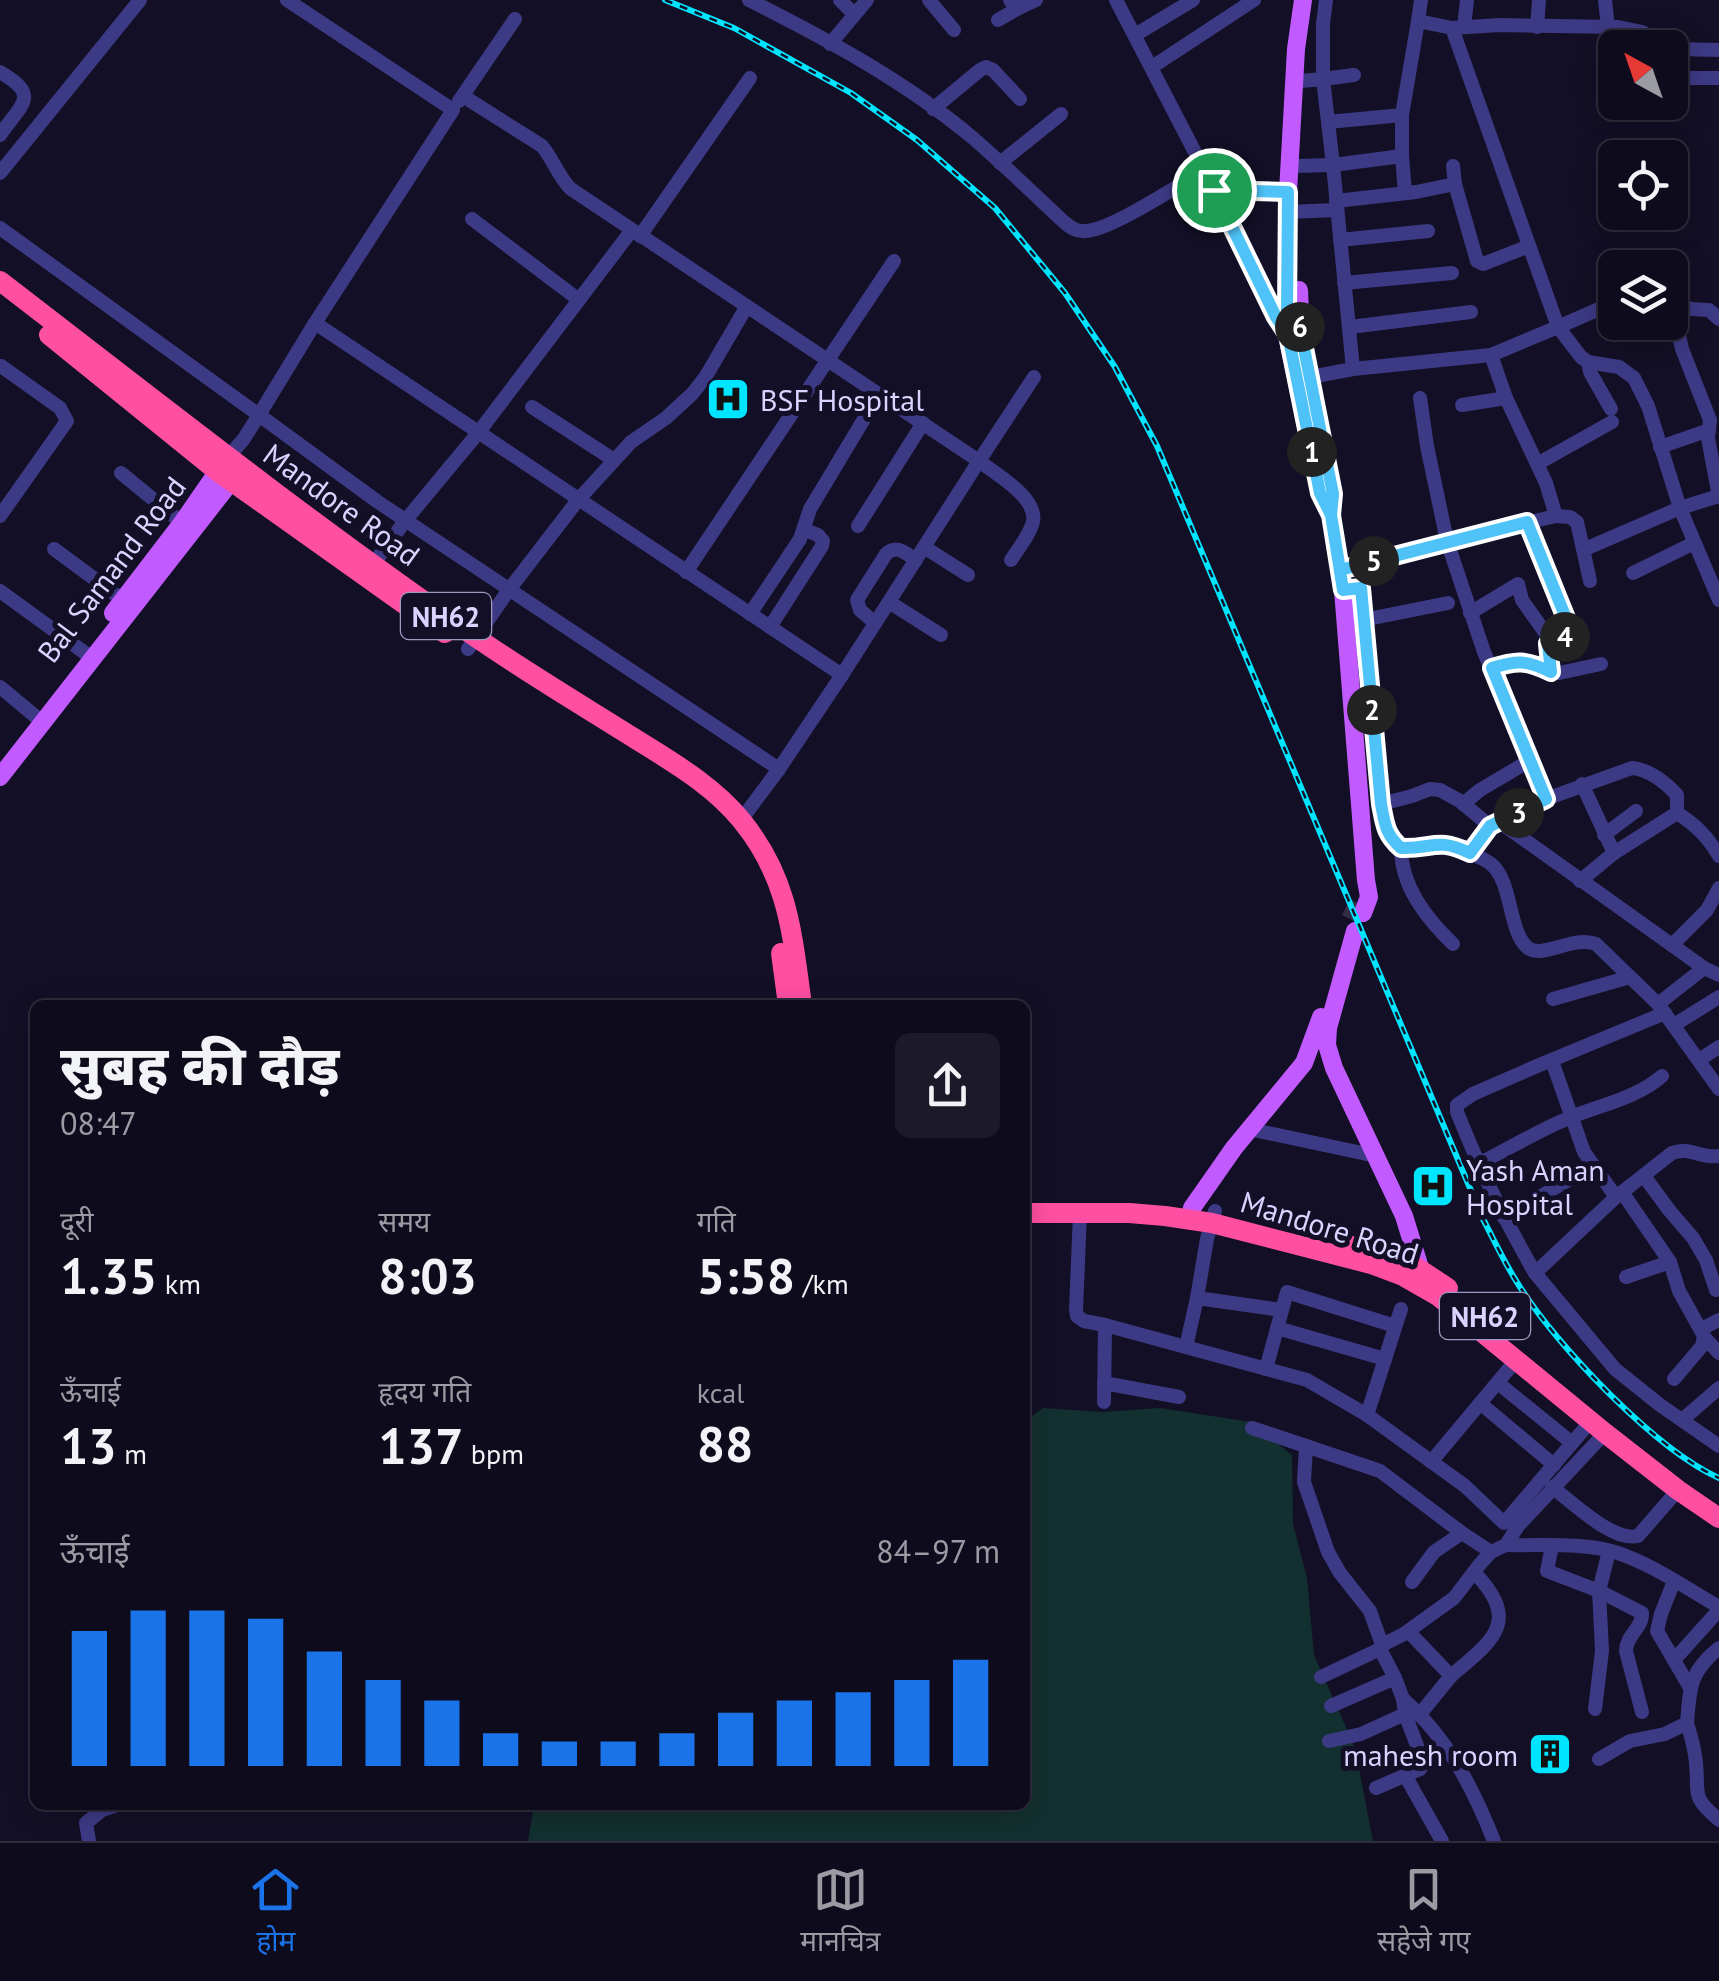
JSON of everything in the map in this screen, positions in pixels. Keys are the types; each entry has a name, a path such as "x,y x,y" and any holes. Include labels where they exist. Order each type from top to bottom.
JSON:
{"highway":[{"name":"Mandore Road","path":"0,281 230,469"},
{"name":"Mandore Road","path":"0,296 368,570 715,809 766,880 787,1000"},
{"name":"Mandore Road","path":"472,644 674,763 718,795 741,820 772,866 785,900 801,1000"},
{"name":"Mandore Road","path":"1030,1202 1128,1202 1381,1253 1420,1268 1477,1309 1587,1404 1719,1502"},
{"name":"Mandore Road","path":"1030,1213 1190,1214"},
{"name":"Mandore Road","path":"1213,1217 1371,1264 1404,1276 1438,1296 1598,1427 1719,1518"}],"main road":[{"path":"1307,0 1286,312 1333,494 1331,515 1343,590 1366,880 1327,1037 1334,1068 1404,1216 1420,1268"},
{"path":"1291,212 1288,192 1296,50 1307,0"},
{"name":"Bal Samand Road","path":"0,760 88,655 123,600 182,523 230,469"},
{"name":"Bal Samand Road","path":"0,777 230,469"},
{"path":"1190,1214 1307,1058 1340,944 1356,916"}],"street":[{"path":"0,172 140,0"},
{"path":"287,0 453,110"},
{"path":"749,0 890,78 970,136 1078,231 1107,226 1205,170"},
{"path":"840,0 854,14"},
{"path":"830,44 867,0"},
{"path":"929,0 954,30"},
{"path":"998,20 1013,5 1036,0"},
{"path":"1116,0 1214,190 1286,312 1295,337"},
{"path":"1135,35 1193,0"},
{"path":"1152,66 1254,0"},
{"path":"1326,0 1323,79 1353,369"},
{"path":"1405,193 1402,114 1421,0"},
{"path":"1467,0 1458,28 1558,327 1588,362 1618,367 1634,378 1648,406 1680,508 1719,600"},
{"path":"1537,27 1539,0"},
{"path":"1605,0 1608,28"},
{"path":"230,469 243,440 315,323 514,18"},
{"path":"1418,21 1458,28 1500,25 1634,29 1665,46 1719,50"},
{"path":"933,109 986,68 993,70 1020,99"},
{"path":"0,72 25,92 24,100 0,135"},
{"path":"1301,81 1354,75"},
{"path":"368,570 636,233 750,78"},
{"path":"1688,78 1719,78"},
{"path":"463,96 542,146 565,184 979,460 1025,497 1034,513 1033,524 1011,560"},
{"path":"1000,163 1061,114"},
{"path":"1328,122 1402,114"},
{"path":"1296,166 1402,156"},
{"path":"1453,166 1474,254 1480,264 1529,246"},
{"path":"1291,212 1455,184"},
{"path":"1214,190 1288,192"},
{"path":"472,220 579,300"},
{"path":"0,228 405,521 779,770"},
{"path":"1340,240 1428,232"},
{"path":"686,572 894,261"},
{"path":"1344,283 1452,273"},
{"path":"472,644 578,500 631,442 666,418 693,392 747,306"},
{"path":"1688,308 1709,310 1719,319"},
{"path":"1304,379 1353,369 1492,355 1598,309"},
{"path":"1350,327 1472,312"},
{"path":"315,323 842,675"},
{"path":"1585,550 1680,508 1719,496 1708,430 1710,420 1680,340"},
{"path":"1492,355 1506,398 1546,482 1556,516"},
{"path":"1537,464 1611,416 1588,362"},
{"path":"0,366 60,408 67,421 0,516"},
{"path":"741,820 842,675 1034,377"},
{"path":"750,614 805,530 810,509 880,394"},
{"path":"1420,398 1448,541 1470,612 1546,799"},
{"path":"1462,406 1506,398"},
{"path":"532,407 614,460"},
{"path":"858,526 923,423"},
{"path":"1660,447 1708,430"},
{"path":"121,473 182,523"},
{"path":"1340,570 1556,516 1574,518 1590,581"},
{"path":"1527,522 1570,628 1566,636 1551,641 1547,647 1551,672"},
{"path":"770,627 822,546 818,535 805,530"},
{"path":"1633,573 1694,543"},
{"path":"875,623 860,610 857,600 892,548 920,553 968,575"},
{"path":"54,549 123,600"},
{"path":"1470,612 1518,584 1522,600 1551,641"},
{"path":"1343,590 1361,588 1385,828 1401,848 1403,868 1416,901 1453,944"},
{"path":"0,591 88,655"},
{"path":"889,602 942,635"},
{"path":"1364,620 1448,603"},
{"path":"1492,668 1514,661 1559,674 1601,664"},
{"path":"0,688 35,716"},
{"path":"1463,804 1529,761"},
{"path":"1470,853 1495,824 1546,799 1620,771 1639,769 1673,790 1678,801 1676,814 1614,853 1580,881"},
{"path":"1582,784 1614,853"},
{"path":"1381,804 1430,789 1440,790 1712,972 1665,1014"},
{"path":"1604,835 1636,811"},
{"path":"1676,814 1697,826 1719,856"},
{"path":"1401,848 1450,843 1492,864 1502,878 1526,946 1542,951 1588,941 1596,944 1665,1014 1719,1089"},
{"path":"1672,945 1707,910 1719,888"},
{"path":"1553,999 1630,977"},
{"path":"1719,998 1665,1014 1457,1104 1478,1164 1535,1274 1614,1369 1719,1446"},
{"path":"1699,1060 1719,1047"},
{"path":"1552,1061 1592,1166 1670,1262 1678,1290 1703,1334 1719,1353"},
{"path":"1478,1164 1536,1132 1616,1100 1662,1076"},
{"path":"1250,1129 1376,1156"},
{"path":"1535,1274 1619,1195 1672,1153 1689,1150 1704,1157 1719,1156"},
{"path":"1504,1218 1592,1166"},
{"path":"1644,1176 1693,1238 1716,1290"},
{"path":"1080,1213 1077,1316 1084,1322 1307,1380 1367,1415 1465,1486 1504,1523 1572,1443 1598,1427"},
{"path":"1186,1348 1213,1217"},
{"path":"1626,1277 1670,1262"},
{"path":"1266,1368 1287,1292 1395,1326"},
{"path":"1197,1298 1282,1310"},
{"path":"1367,1415 1402,1310"},
{"path":"1674,1379 1702,1346 1703,1334 1719,1320"},
{"path":"1104,1402 1106,1325"},
{"path":"1277,1328 1385,1359"},
{"path":"1431,1462 1517,1359"},
{"path":"1104,1383 1179,1397"},
{"path":"1498,1383 1572,1443"},
{"path":"1682,1420 1719,1388"},
{"path":"1480,1403 1554,1465"},
{"path":"1506,1545 1598,1427"},
{"path":"1252,1428 1380,1472 1491,1552"},
{"path":"1306,1446 1304,1482 1328,1552 1370,1611 1409,1709 1424,1764 1376,1788"},
{"path":"1552,1487 1625,1538 1638,1536 1678,1490"},
{"path":"1412,1582 1434,1552 1462,1533"},
{"path":"1321,1678 1444,1607 1491,1552 1506,1545 1609,1551 1674,1581 1719,1608 1674,1660"},
{"path":"1552,1546 1547,1571 1599,1590 1642,1613 1643,1618 1626,1644 1642,1712"},
{"path":"1595,1709 1602,1652 1599,1590 1609,1551"},
{"path":"1330,1741 1360,1734 1409,1709 1495,1634 1500,1614 1496,1600 1474,1572"},
{"path":"1674,1581 1657,1631 1689,1686"},
{"path":"1636,1630 1657,1631"},
{"path":"1408,1631 1451,1676"},
{"path":"1719,1648 1707,1658 1689,1686 1688,1724 1696,1762 1696,1790 1707,1810 1719,1820"},
{"path":"1331,1706 1395,1678"},
{"path":"1409,1709 1429,1723 1468,1780 1494,1841"},
{"path":"1599,1759 1630,1741 1673,1732 1688,1724"},
{"path":"1406,1775 1442,1841"},
{"path":"89,1841 86,1823 102,1810"}],"green space":[{"path":"1043,1408 1102,1412 1160,1408 1251,1422 1292,1455 1293,1524 1307,1578 1314,1655 1355,1748 1373,1841 528,1841 533,1810 1030,1810 1030,1417"}],"tunnel":[{"path":"1350,919 1358,903"}],"railway":[{"path":"665,0 734,28 851,93 917,140 995,208 1065,293 1115,367 1157,446 1483,1219 1505,1262 1558,1338 1610,1394 1667,1445 1719,1478"}],"place":[{"name":"BSF Hospital","path":"728,399"},
{"name":"Yash Aman Hospital","path":"1433,1186"},
{"name":"mahesh room","path":"1550,1754"}],"route":[{"path":"1214,190 1288,192 1287,313 1300,318 1333,494 1331,515 1340,570 1527,522 1570,628 1566,636 1548,644 1551,672 1514,661 1492,668 1546,799 1490,826 1470,853 1450,843 1401,848 1385,828 1361,588 1343,590 1331,515 1320,493 1288,335 1214,190"}]}
